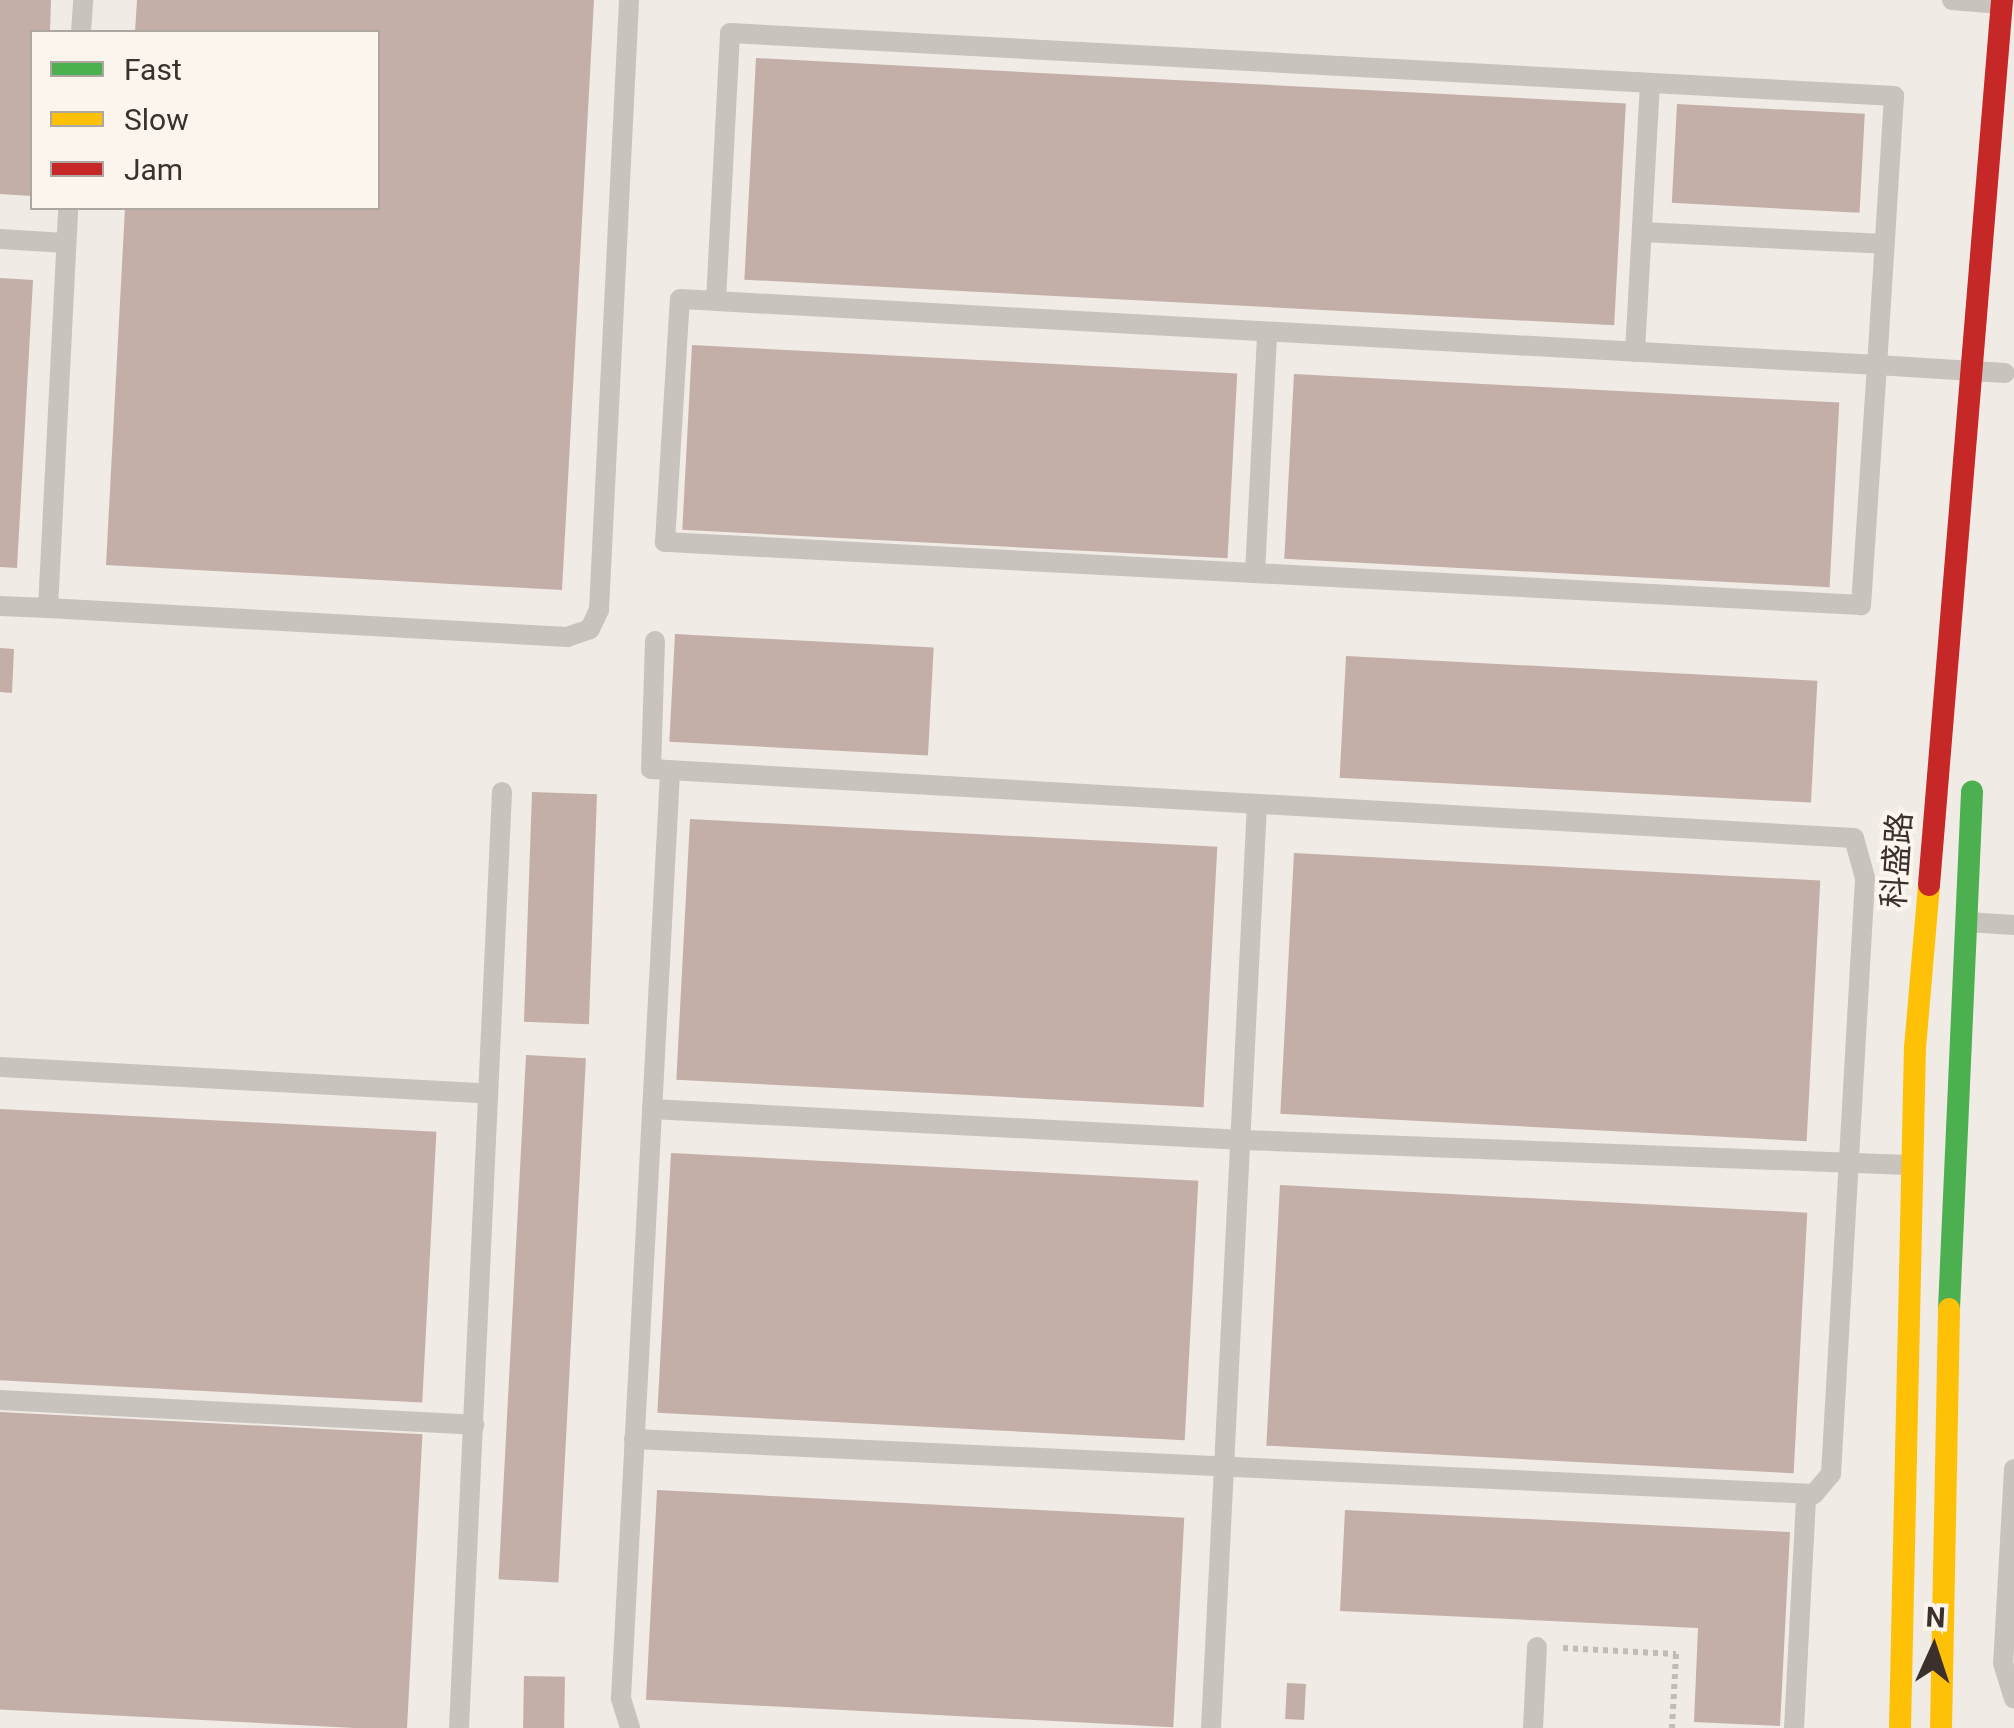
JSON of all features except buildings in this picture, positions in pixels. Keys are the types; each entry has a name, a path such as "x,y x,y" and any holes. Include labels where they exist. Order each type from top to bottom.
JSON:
{"street":[{"name":"科盛路","path":"1900,1728 1910,1165 1925,919 1970,371 2006,3"},
{"path":"1941,1728 1952,1166 1974,761"}],"lane":[{"path":"80,30 83,0"},
{"path":"0,606 566,637 590,629 599,610 629,0"},
{"path":"1952,0 2006,3"},
{"path":"716,301 730,34 1894,96 1885,244 1877,366 1861,605 666,542 680,298 716,301 1635,352 1877,366 2005,373"},
{"path":"1635,352 1650,83"},
{"path":"48,608 68,210"},
{"path":"1642,232 1885,244"},
{"path":"0,238 65,243"},
{"path":"1255,574 1267,332"},
{"path":"634,1439 1806,1496 1827,1486 1832,1474 1865,878 1854,838 652,769 655,641"},
{"path":"630,1728 621,1698 670,771"},
{"path":"459,1728 502,792"},
{"path":"1211,1728 1228,1468 1257,804"},
{"path":"1925,919 2014,925"},
{"path":"0,1067 487,1093"},
{"path":"652,1108 1243,1140 1952,1166"},
{"path":"0,1400 474,1425"},
{"path":"2014,1469 2003,1663 2014,1698"},
{"path":"1794,1728 1806,1496"},
{"path":"1534,1728 1537,1647"}],"path":[{"path":"1537,1647 1676,1654 1672,1728"}],"traffic: fast":[{"path":"1949,1309 1972,792"}],"traffic: slow":[{"path":"1900,1728 1915,1048 1929,885"},
{"path":"1941,1728 1949,1309"}],"traffic: jam":[{"path":"1929,885 2002,0"}]}
